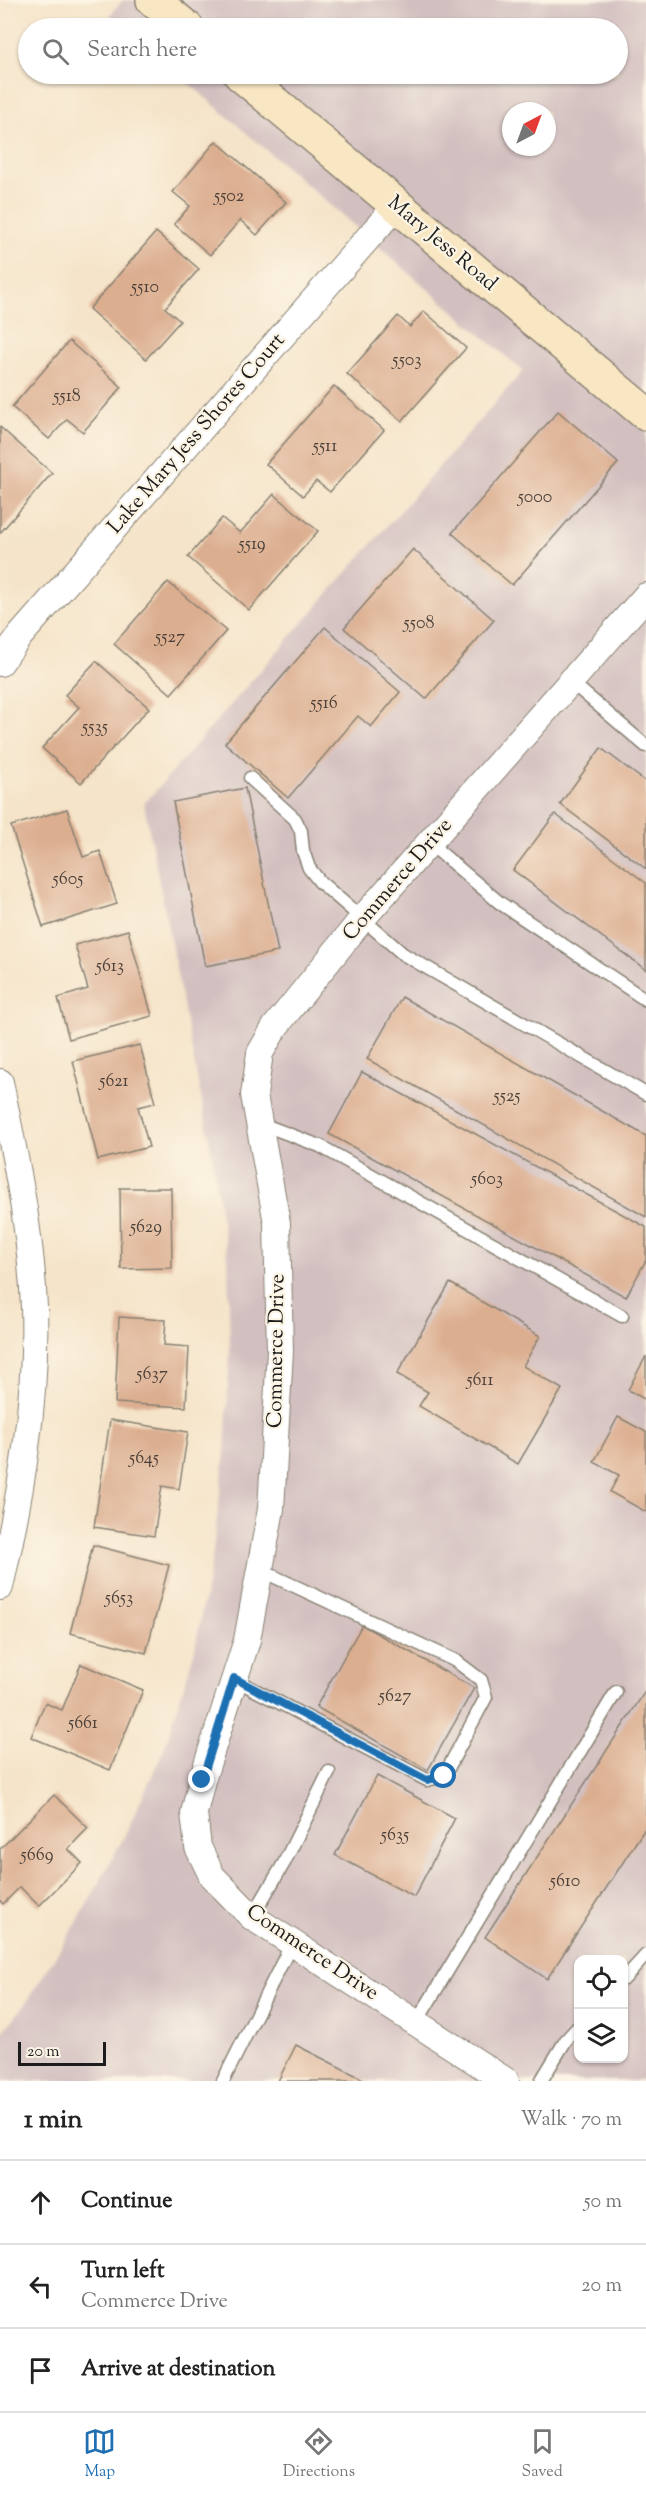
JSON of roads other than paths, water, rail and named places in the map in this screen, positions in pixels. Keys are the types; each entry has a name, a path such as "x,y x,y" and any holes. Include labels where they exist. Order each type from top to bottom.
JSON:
{"street":[{"name":"Mary Jess Road","path":"252,84 646,414"},
{"name":"Lake Mary Jess Shores Court","path":"0,663 19,637 396,207"},
{"name":"Commerce Drive","path":"496,2078 416,2023 252,1917 212,1876 198,1847 194,1813 202,1780 247,1640 271,1509 280,1351 277,1223 254,1095 260,1053 276,1027 362,919 646,596"},
{"path":"0,1082 25,1209 34,1308 31,1401 19,1505 0,1587"}],"lane":[{"path":"571,682 646,746"},
{"path":"250,778 295,819 301,831 303,851 309,868 320,882 404,954 646,1094"},
{"path":"429,843 500,903 646,1000"},
{"path":"259,1123 320,1146 622,1316"},
{"path":"234,1678 427,1780 444,1776 486,1697 481,1680 456,1661 260,1569"},
{"path":"416,2023 616,1692"},
{"path":"252,1917 284,1863 329,1772"},
{"path":"223,2081 292,1944"},
{"path":"628,1975 646,1955"},
{"path":"541,2081 566,2040 574,2032"}]}
